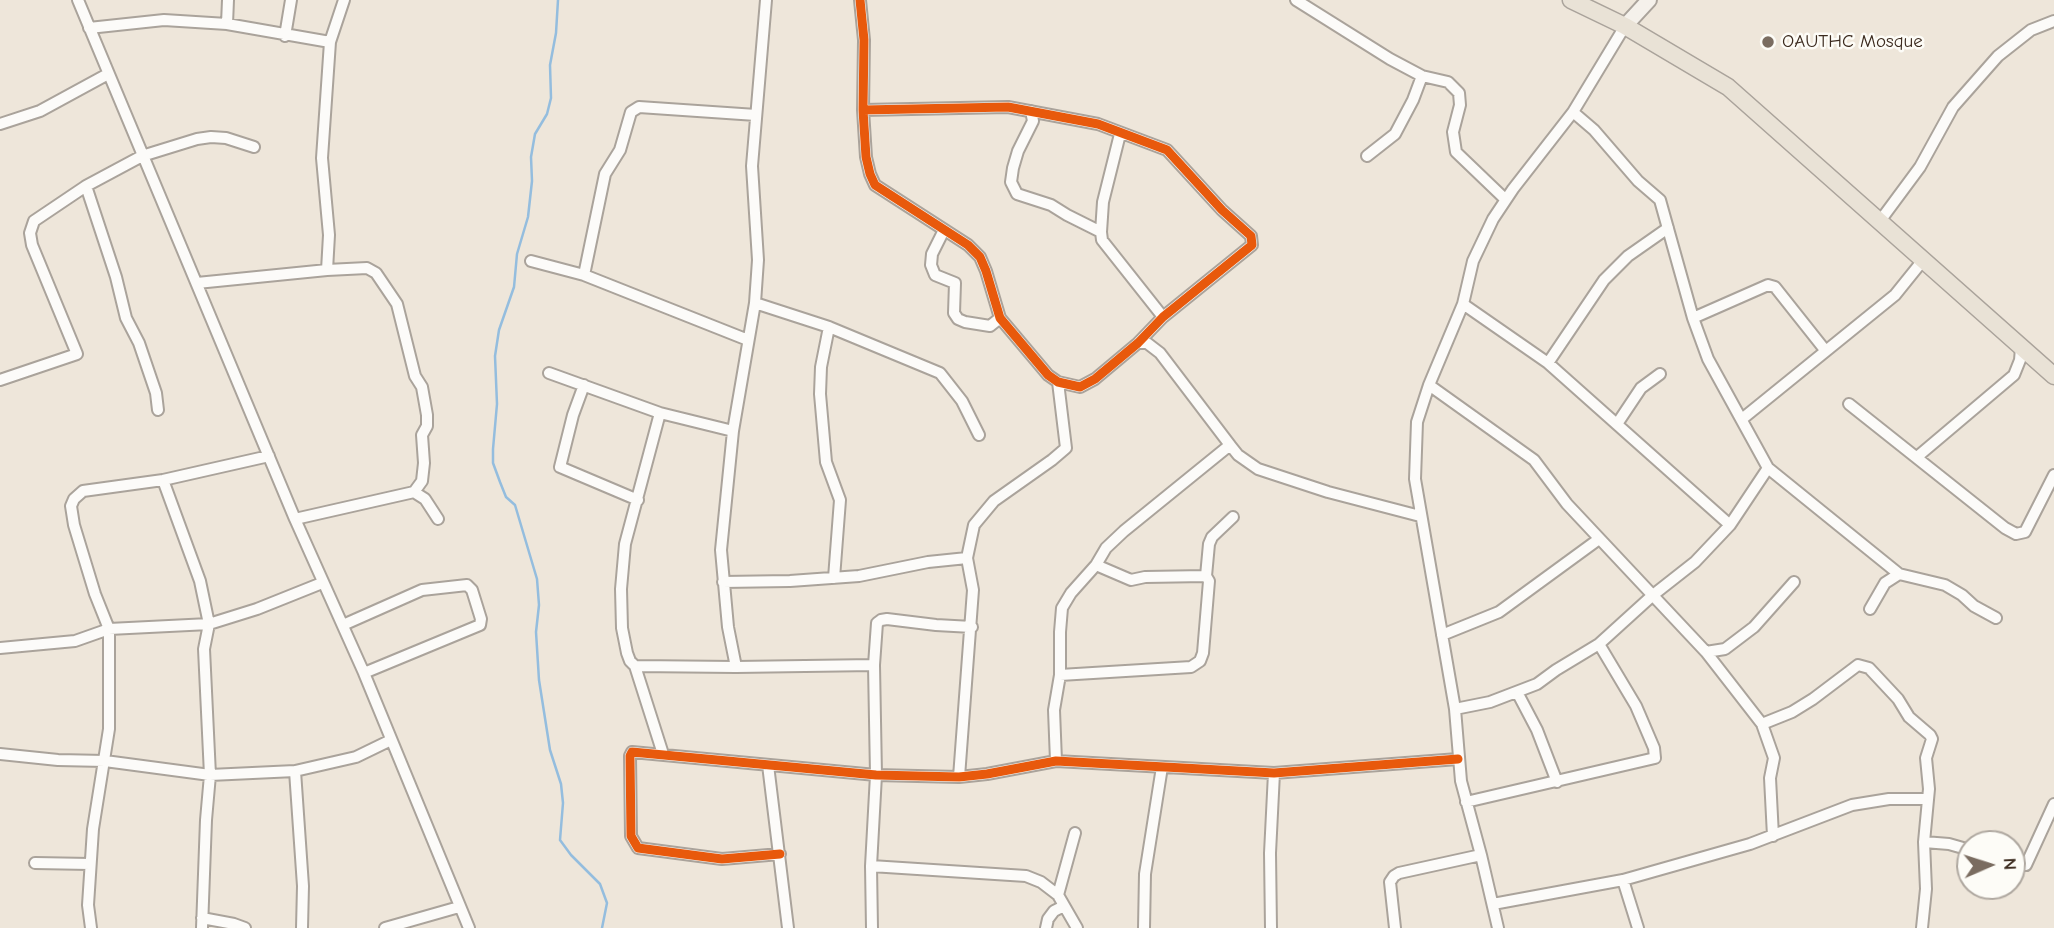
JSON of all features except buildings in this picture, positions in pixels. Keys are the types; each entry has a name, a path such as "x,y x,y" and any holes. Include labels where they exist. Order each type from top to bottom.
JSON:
{"main road":[{"path":"1571,0 1625,26 1728,87 2054,376"}],"street":[{"path":"78,0 322,583 364,673 469,928"},
{"path":"227,24 228,0"},
{"path":"285,36 292,0"},
{"path":"327,270 329,235 322,158 330,42 344,0"},
{"path":"736,667 723,582 722,518 733,431 755,303 758,260 752,166 766,0"},
{"path":"860,0 864,40 863,110 866,157 875,185 968,245 980,257 1000,318 1048,375 1058,382 1080,387 1096,379 1138,343 1163,317 1252,245 1251,236 1222,210 1167,150 1098,124 1009,107 863,110"},
{"path":"1296,0 1390,59 1422,76 1448,82 1459,93 1460,105 1453,132 1456,152 1505,199"},
{"path":"1498,928 1466,802 1458,759 1455,709 1420,516 1414,451 1417,422 1429,385 1463,304 1473,261 1505,199 1573,112 1625,26 1649,0"},
{"path":"89,28 164,20 227,24 330,42"},
{"path":"1880,221 1920,167 1953,107 1962,96 1998,56 2031,30 2054,21"},
{"path":"0,124 40,111 108,74"},
{"path":"1367,156 1395,134 1422,76"},
{"path":"584,275 605,174 620,150 631,112 639,107 757,115"},
{"path":"1031,111 1033,121 1013,168 1011,182 1017,194 1051,205 1101,232"},
{"path":"1573,112 1594,130 1638,181 1660,200 1693,318 1709,359 1768,468 1899,574 1945,585 1996,618"},
{"path":"1120,134 1102,202 1102,240 1163,317"},
{"path":"0,380 77,354 32,245 30,233 34,221 86,186 142,156 211,137 226,138 254,148"},
{"path":"86,186 116,277 126,318 139,343 156,393 158,410"},
{"path":"1548,363 1604,280 1628,256 1668,228"},
{"path":"944,230 932,254 930,265 935,275 955,283 954,313 958,319 965,322 990,326 1000,318"},
{"path":"1742,419 1895,295 1924,259"},
{"path":"531,261 584,275 748,340"},
{"path":"197,283 367,268 376,273 397,304 415,376 422,387 427,415 427,426 422,435 422,481 414,492 295,519"},
{"path":"1693,318 1768,285 1775,287 1825,350"},
{"path":"755,303 829,327 940,373 962,401 979,435"},
{"path":"1463,304 1548,363 1730,525"},
{"path":"829,327 821,367 820,394 826,462 840,500 834,578"},
{"path":"1138,343 1147,343 1160,353 1230,446 1258,469 1328,492 1420,516"},
{"path":"1917,457 2014,374 2020,360 2021,348"},
{"path":"549,373 660,413 733,431"},
{"path":"1617,424 1641,388 1660,374"},
{"path":"959,777 972,627 973,590 967,558 974,525 994,501 1066,448 1058,382"},
{"path":"584,385 573,415 560,467 638,500"},
{"path":"1429,385 1534,460 1567,504 1706,652 1762,724 1774,758 1770,778 1773,836"},
{"path":"1849,404 2016,534 2025,532 2054,475"},
{"path":"660,413 625,544 621,589 626,653 635,666 663,754"},
{"path":"1056,761 1054,710 1060,675 1062,608 1106,548 1230,446"},
{"path":"91,928 88,905 93,829 109,729 109,629 95,594 74,526 71,506 83,491 163,480 269,456"},
{"path":"1455,709 1490,702 1537,684 1599,644 1653,595 1695,562 1730,525 1768,468"},
{"path":"163,480 197,571 209,624 204,649 209,775 202,923 234,924 245,928"},
{"path":"414,492 425,499 438,519"},
{"path":"1060,675 1191,667 1200,661 1209,581 1206,576 1209,544 1212,537 1233,517"},
{"path":"1442,635 1499,612 1599,539"},
{"path":"723,582 790,582 859,576 928,562 967,558"},
{"path":"1096,565 1131,580 1145,577 1206,576"},
{"path":"1870,609 1885,583 1899,574"},
{"path":"1706,652 1726,649 1754,627 1794,582"},
{"path":"0,648 75,641 109,629 209,624 257,609 322,583"},
{"path":"343,625 422,590 467,585 472,590 481,619 480,625 364,673"},
{"path":"872,928 871,866 876,775 874,665 877,623 881,620 972,627"},
{"path":"1466,802 1655,758 1654,748 1636,706 1599,644"},
{"path":"635,666 874,665"},
{"path":"1762,724 1792,712 1858,665 1870,668 1898,699 1909,717 1931,737 1926,758 1926,889 1922,928"},
{"path":"1517,691 1537,730 1557,782"},
{"path":"0,754 58,760 105,761 209,775 295,771 356,757 391,740"},
{"path":"780,854 722,859 638,848 631,836 632,752 876,775 959,777 1056,761 1274,773 1458,759"},
{"path":"768,765 788,928"},
{"path":"1144,928 1144,874 1162,767"},
{"path":"295,771 303,886 302,928"},
{"path":"1271,928 1270,853 1274,773"},
{"path":"1493,904 1623,880 1773,836 1852,805 1889,799 1927,799"},
{"path":"2026,865 2054,804"},
{"path":"1058,895 1074,833"},
{"path":"1924,842 1956,846"},
{"path":"1395,928 1390,882 1394,876 1481,855"},
{"path":"35,863 90,864"},
{"path":"871,866 1026,876 1041,882 1058,895 1077,928"},
{"path":"1623,880 1638,928"},
{"path":"1046,928 1054,911 1064,906"},
{"path":"385,928 459,907"}],"waterway":[{"path":"558,0 550,65 551,98 547,114 535,134 528,217 517,254 514,287 499,330 495,356 497,404 493,463 506,497 515,505 537,579 539,680 550,750 561,784 563,803 560,840 600,884 607,903 602,928"}],"cycle path":[{"path":"860,0 864,40 863,110 866,157 875,185 968,245 980,257 1000,318 1048,375 1058,382 1080,387 1095,379 1138,343 1163,317 1252,245 1251,236 1222,210 1167,150 1098,124 1008,107 863,110"},
{"path":"780,854 722,859 638,848 631,836 632,752 876,775 959,777 1056,761 1274,773 1458,759"}],"place":[{"name":"OAUTHC Mosque","path":"1768,42"}]}
